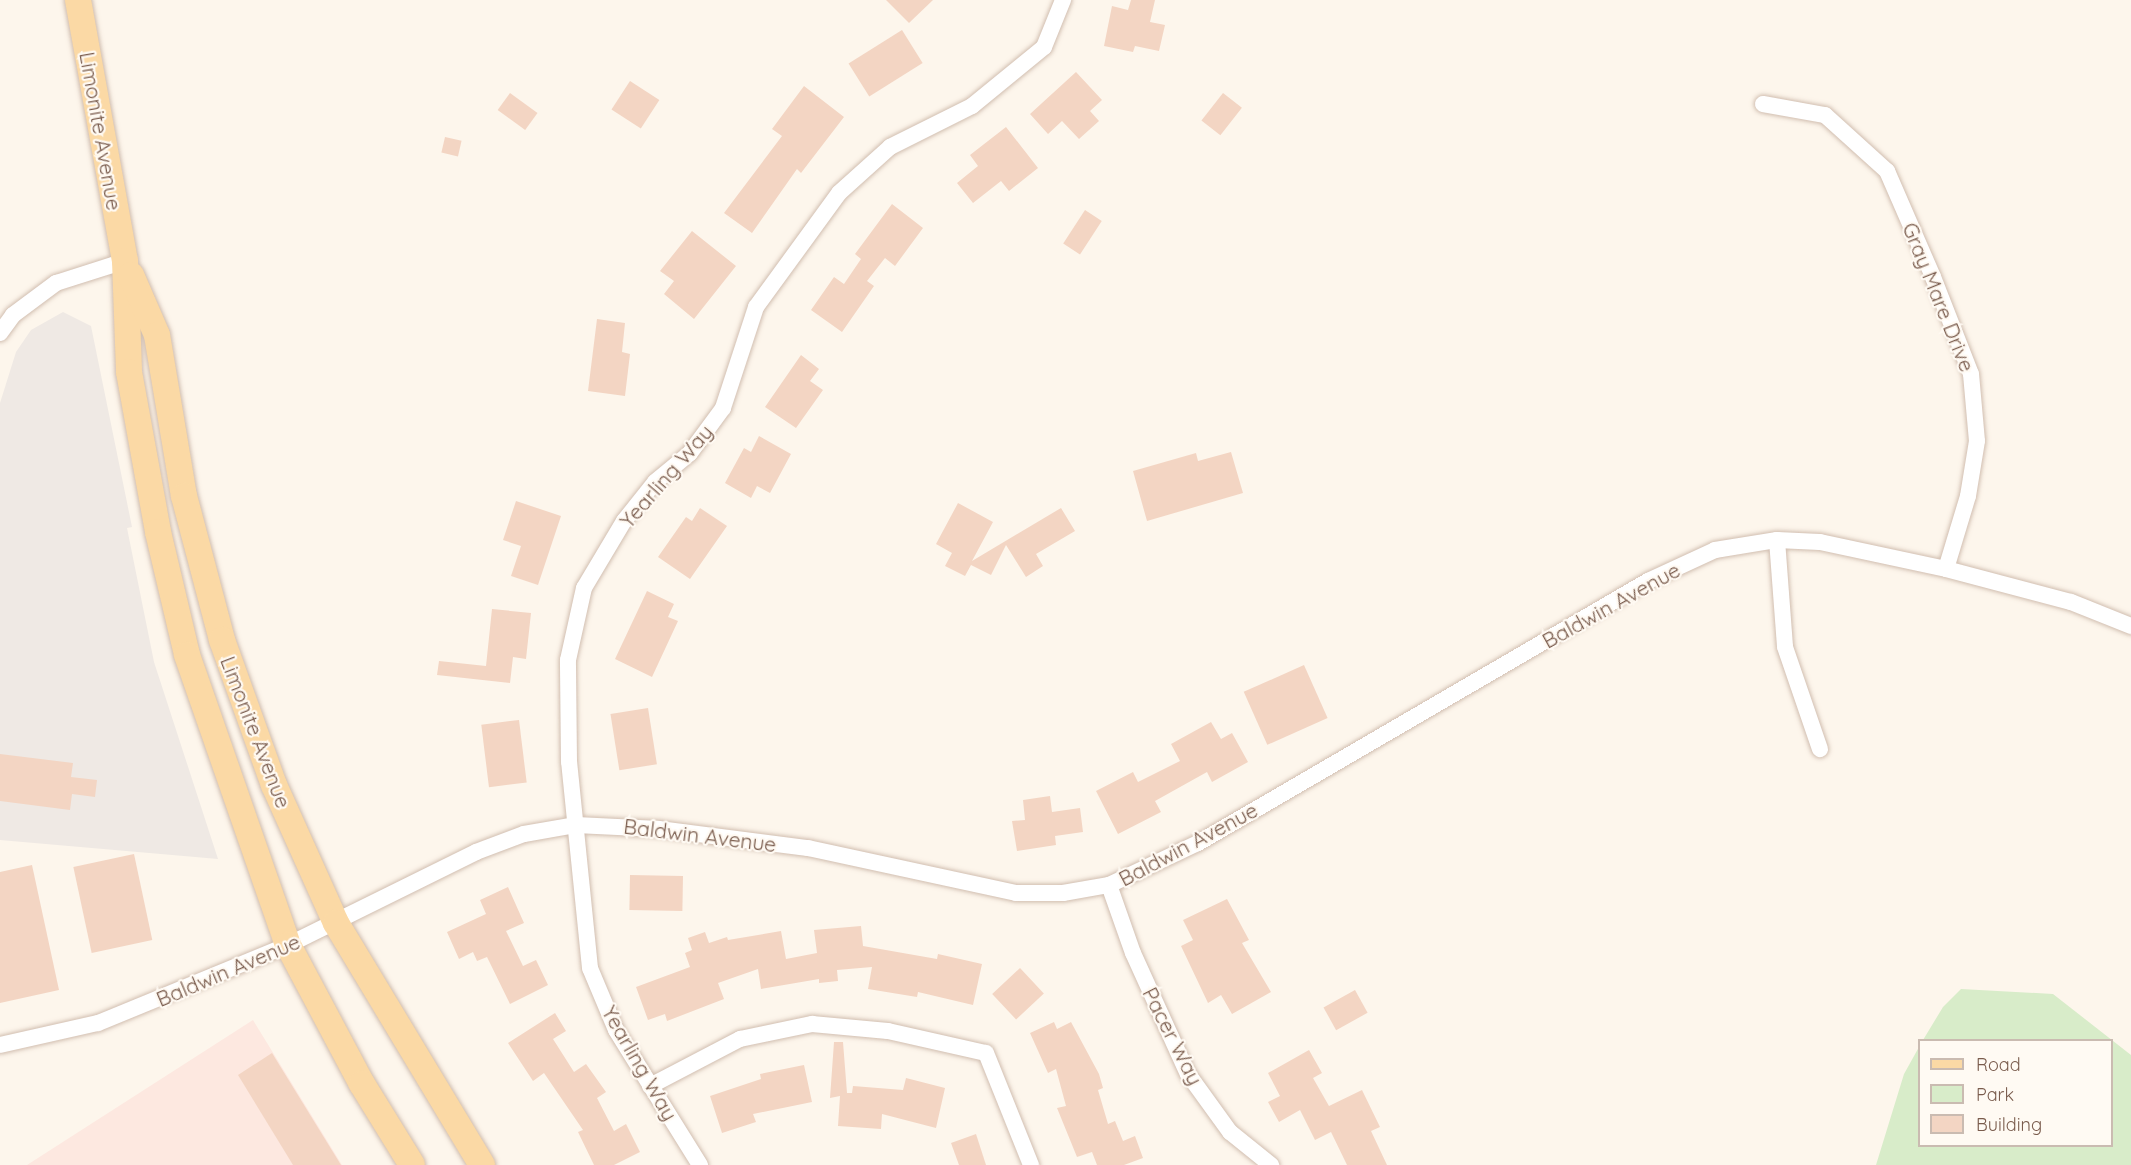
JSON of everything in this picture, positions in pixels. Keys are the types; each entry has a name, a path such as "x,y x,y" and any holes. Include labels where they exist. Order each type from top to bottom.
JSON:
{"main road":[{"name":"Limonite Avenue","path":"78,0 124,261 129,372 158,532 187,655 288,945 362,1084 412,1165"},
{"name":"Limonite Avenue","path":"124,261 157,335 184,496 225,651 274,785 336,923 482,1165"}],"street":[{"name":"Yearling Way","path":"700,1165 616,1030 590,968 569,762 568,660 584,588 624,521 655,482 690,453 723,408 756,307 839,193 890,147 972,106 1044,46 1063,0"},
{"name":"Gray Mare Drive","path":"1763,104 1825,115 1887,171 1934,277 1971,374 1977,441 1968,496 1946,569"},
{"path":"0,333 13,315 56,283 124,261"},
{"path":"1777,540 1785,647 1820,749"},
{"name":"Baldwin Avenue","path":"0,1045 98,1023 288,945 476,852 524,834 576,825 658,829 808,848 1016,893 1063,893 1109,885 1198,843 1648,581 1715,550 1777,540 1820,542 1946,569 2071,603 2131,626"},
{"name":"Pacer Way","path":"1109,885 1133,953 1188,1074 1230,1132 1271,1165"},
{"path":"650,1086 740,1039 812,1024 888,1031 986,1053 1031,1165"}],"shaded area":[{"path":"63,312 91,326 132,527 127,528 154,662 218,859 0,840 0,403 16,352 31,330"},
{"path":"253,1020 342,1165 27,1165"}],"green space":[{"path":"1961,989 2053,994 2111,1039 1924,1039 1943,1007"},
{"path":"2113,1041 2131,1055 2131,1165 1876,1165 1904,1074 1918,1049 1918,1147 2113,1147"}],"building":[{"path":"886,0 933,0 909,23"},
{"path":"1131,0 1155,0 1150,22 1165,25 1159,51 1135,46 1133,52 1104,46 1112,6 1128,10"},
{"path":"902,30 923,63 869,96 849,63"},
{"path":"1076,72 1102,100 1090,111 1099,121 1079,139 1062,121 1048,134 1030,114"},
{"path":"630,81 659,100 641,129 611,110"},
{"path":"804,86 844,117 801,173 797,169 752,233 724,213 782,136 772,129"},
{"path":"510,93 538,113 525,130 498,110"},
{"path":"1223,93 1242,108 1220,135 1201,121"},
{"path":"1006,127 1038,168 1009,191 1001,181 973,203 957,183 978,166 970,155"},
{"path":"445,137 462,141 458,156 441,153"},
{"path":"892,204 923,228 895,266 885,258 867,281 874,286 842,332 811,310 834,277 844,284 861,259 855,254"},
{"path":"1085,210 1102,221 1080,254 1063,244"},
{"path":"692,231 736,266 694,319 664,294 674,281 660,271"},
{"path":"597,319 625,323 622,352 630,354 625,396 588,391"},
{"path":"801,355 819,369 810,381 823,390 796,428 765,407"},
{"path":"759,436 791,454 770,493 757,486 751,498 725,483 744,448 751,452"},
{"path":"1231,452 1243,493 1147,521 1133,471 1196,453 1198,461"},
{"path":"516,501 561,516 538,585 511,576 521,546 503,540"},
{"path":"958,503 993,522 972,561 1061,508 1075,531 1036,554 1043,566 1026,577 1006,545 991,575 971,565 965,576 945,566 952,553 936,544"},
{"path":"700,508 727,526 690,579 658,557 686,517 692,521"},
{"path":"647,591 674,604 668,617 678,621 652,677 615,659"},
{"path":"492,609 531,613 526,659 513,657 510,683 437,675 439,661 486,666"},
{"path":"1304,665 1328,718 1267,745 1244,692"},
{"path":"648,708 657,764 619,770 610,714"},
{"path":"519,720 527,783 489,787 481,725"},
{"path":"1211,722 1221,739 1232,733 1248,762 1212,782 1207,772 1155,801 1161,812 1118,834 1096,791 1133,772 1138,782 1180,761 1171,744"},
{"path":"0,754 73,763 71,777 97,780 95,797 72,794 70,810 0,801"},
{"path":"1050,796 1052,812 1080,808 1083,832 1055,836 1056,845 1017,851 1012,821 1025,820 1023,800"},
{"path":"134,854 152,940 92,953 73,867"},
{"path":"32,865 59,990 0,1003 0,872"},
{"path":"630,875 683,876 682,911 629,910"},
{"path":"508,887 524,923 506,931 523,966 536,960 548,985 510,1004 487,957 477,961 473,952 459,959 447,932 486,914 480,900"},
{"path":"1227,899 1249,940 1242,943 1271,992 1232,1014 1221,995 1208,1003 1181,946 1193,940 1183,920"},
{"path":"861,926 863,946 937,959 938,954 982,964 973,1005 918,992 917,997 868,989 872,967 837,970 838,981 819,983 819,979 761,989 758,969 718,983 724,999 667,1021 665,1014 648,1020 636,987 690,967 685,953 692,950 688,938 705,932 709,943 727,937 728,940 781,931 786,959 817,953 814,930"},
{"path":"1020,968 1044,994 1016,1020 992,994"},
{"path":"1355,990 1368,1013 1336,1030 1324,1007"},
{"path":"555,1013 566,1031 553,1039 574,1072 586,1064 606,1092 597,1098 614,1131 626,1124 640,1152 614,1165 594,1165 578,1132 583,1130 544,1073 533,1081 508,1043"},
{"path":"1054,1022 1057,1029 1071,1022 1099,1074 1103,1088 1098,1090 1108,1124 1115,1121 1123,1141 1135,1136 1143,1158 1124,1165 1097,1165 1092,1152 1077,1157 1057,1108 1066,1106 1056,1069 1048,1073 1030,1033"},
{"path":"834,1042 843,1042 847,1093 852,1093 853,1086 903,1090 906,1078 945,1088 936,1128 882,1114 881,1129 838,1126 840,1096 830,1098"},
{"path":"1309,1050 1322,1073 1313,1078 1329,1106 1362,1090 1380,1127 1371,1131 1387,1165 1347,1165 1331,1132 1315,1140 1300,1110 1279,1122 1268,1102 1280,1096 1268,1073"},
{"path":"272,1053 341,1165 293,1165 238,1075"},
{"path":"804,1065 812,1102 753,1114 756,1122 722,1133 710,1096 761,1079 760,1074"},
{"path":"976,1134 986,1165 959,1165 951,1143"}]}
